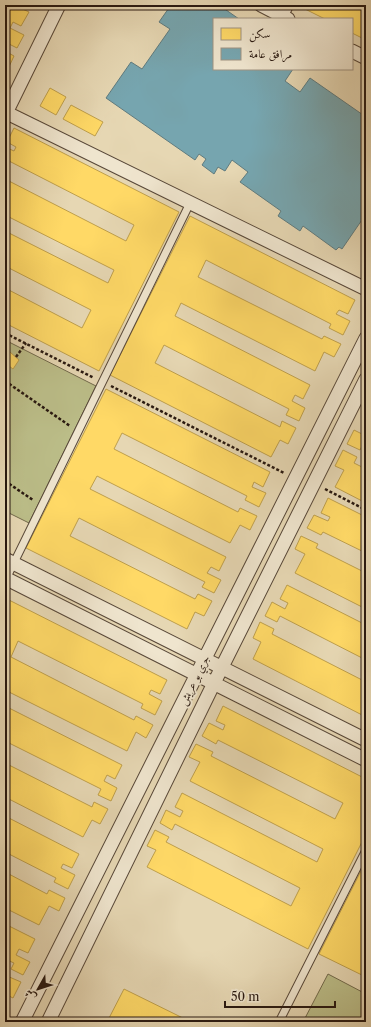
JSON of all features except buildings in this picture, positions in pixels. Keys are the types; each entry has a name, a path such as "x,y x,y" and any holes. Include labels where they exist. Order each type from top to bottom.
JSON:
{"street":[{"path":"59,5 5,113 366,289"},
{"path":"261,5 287,14"},
{"path":"353,52 366,58"},
{"name":"جري بو عريش","path":"22,1022 366,338"},
{"name":"جري بو عريش","path":"48,1022 214,683 366,378"},
{"path":"9,561 366,740"},
{"path":"5,580 197,674 366,760"}],"lane":[{"path":"5,580 9,561 42,506 190,203"},
{"path":"279,1022 366,850"}],"path":[{"path":"5,334 26,343 295,479"},
{"path":"16,357 26,343"},
{"path":"5,371 9,366"},
{"path":"5,381 78,432"},
{"path":"5,481 42,506"},
{"path":"314,484 366,510"}],"green space":[{"path":"5,340 96,386 29,523 5,511"},
{"path":"328,974 366,994 366,1022 303,1022"}]}
